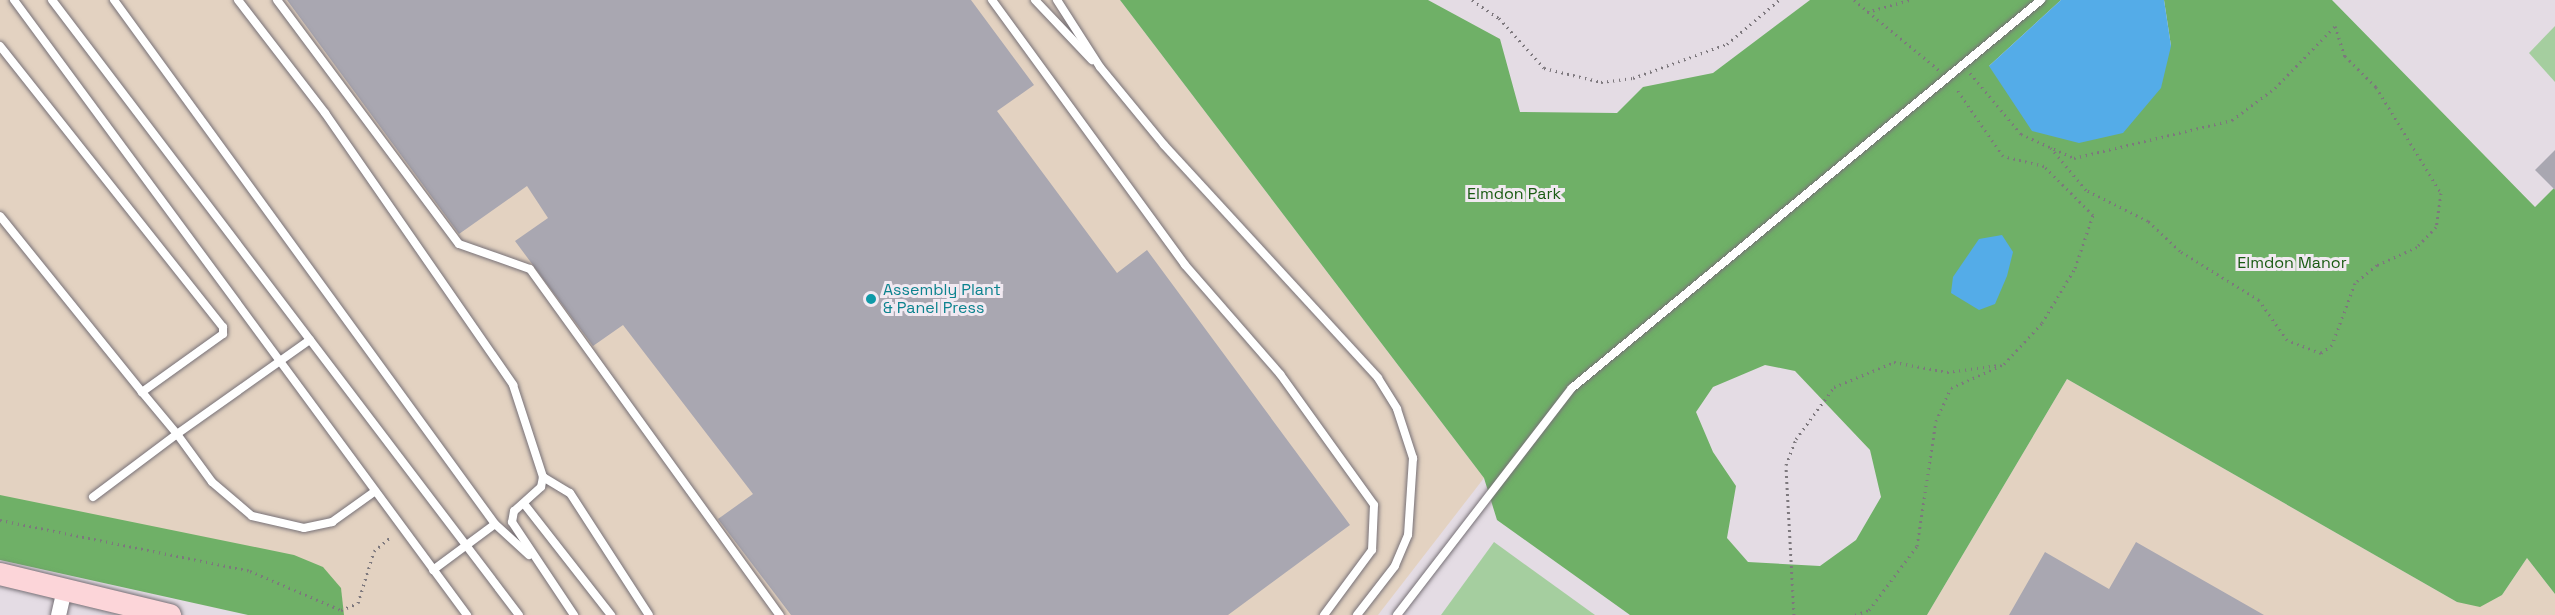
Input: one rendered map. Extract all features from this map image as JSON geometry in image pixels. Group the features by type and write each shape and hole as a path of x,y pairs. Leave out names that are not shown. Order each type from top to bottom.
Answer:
{"street":[{"path":"0,574 170,615"},
{"path":"58,615 64,589"}],"lane":[{"path":"14,0 374,492 467,615"},
{"path":"52,0 519,615"},
{"path":"114,0 495,524 537,562"},
{"path":"238,0 325,113 513,385 543,477 570,493 650,615"},
{"path":"277,0 459,244 530,269 780,615"},
{"path":"992,0 1185,266 1280,374 1374,505 1372,550 1324,615"},
{"path":"1035,0 1100,67 1227,219 1378,378 1397,409 1413,458 1408,534 1395,566 1357,615"},
{"path":"1057,0 1100,67"},
{"path":"1397,615 1572,387 1950,80 2042,0"},
{"path":"0,46 223,327 220,340 142,392"},
{"path":"0,216 177,434 212,482 252,516 304,528 332,522 374,492"},
{"path":"93,497 177,434 310,340"},
{"path":"543,477 525,505 514,511 512,522 574,615"},
{"path":"525,505 610,615"},
{"path":"433,570 495,524"}],"path":[{"path":"1472,0 1499,18 1544,68 1601,82 1633,78 1727,44 1779,0"},
{"path":"1854,0 1950,80 2003,156 2044,166 2093,214 2070,277 2042,323 2004,364 1951,388 1936,421 1917,546 1876,602 1855,615"},
{"path":"1867,12 1909,0"},
{"path":"1965,67 2021,134 2074,158 2232,120 2275,88 2335,26 2345,56 2376,87 2441,193 2436,227 2417,247 2377,265 2355,283 2332,345 2321,353 2287,340 2259,300 2180,251 2148,221 2086,190 2051,148"},
{"path":"1794,615 1786,465 1796,439 1834,387 1894,363 1947,372 2004,364"},
{"path":"0,520 250,571 341,610 358,603 374,551 401,528"}],"shaded area":[{"path":"0,0 1120,0 1484,478 1378,615 321,615 0,538"},
{"path":"2067,379 2457,602 2502,595 2527,558 2555,594 2555,615 1927,615"}],"green space":[{"name":"Elmdon Manor","path":"1120,0 1428,0 1500,39 1520,112 1617,113 1643,87 1713,73 1810,0 2061,0 1989,66 2171,46 2164,0 2332,0 2535,207 2555,187 2555,594 2527,558 2502,595 2480,607 2457,602 2067,379 1927,615 1630,615 1497,520 1484,478","holes":["1765,365 1795,371 1870,450 1881,497 1856,540 1820,566 1748,562 1727,538 1736,486 1713,452 1696,412 1713,387"]},
{"path":"2555,26 2555,82 2529,53"},
{"path":"0,495 294,555 323,567 341,588 344,615 248,615 0,560"},
{"path":"1494,542 1595,615 1441,615"}],"water":[{"path":"2061,0 2164,0 2171,46 2161,88 2123,133 2079,143 2032,131 1989,66"},
{"path":"2002,235 2013,252 2007,276 1995,304 1979,310 1951,293 1953,277 1979,239"}],"building":[{"name":"Assembly Plant & Panel Press","path":"287,0 971,0 1034,85 997,111 1117,273 1147,250 1350,525 1228,615 791,615 718,519 753,494 623,325 593,346 515,241 548,218 527,186 459,234"},
{"path":"2555,150 2555,190 2535,170"},
{"path":"2136,542 2264,615 2009,615 2045,552 2109,589"}],"place":[{"name":"Assembly Plant & Panel Press","path":"871,299"}],"park label":[{"name":"Elmdon Park","path":"1514,194"}]}
